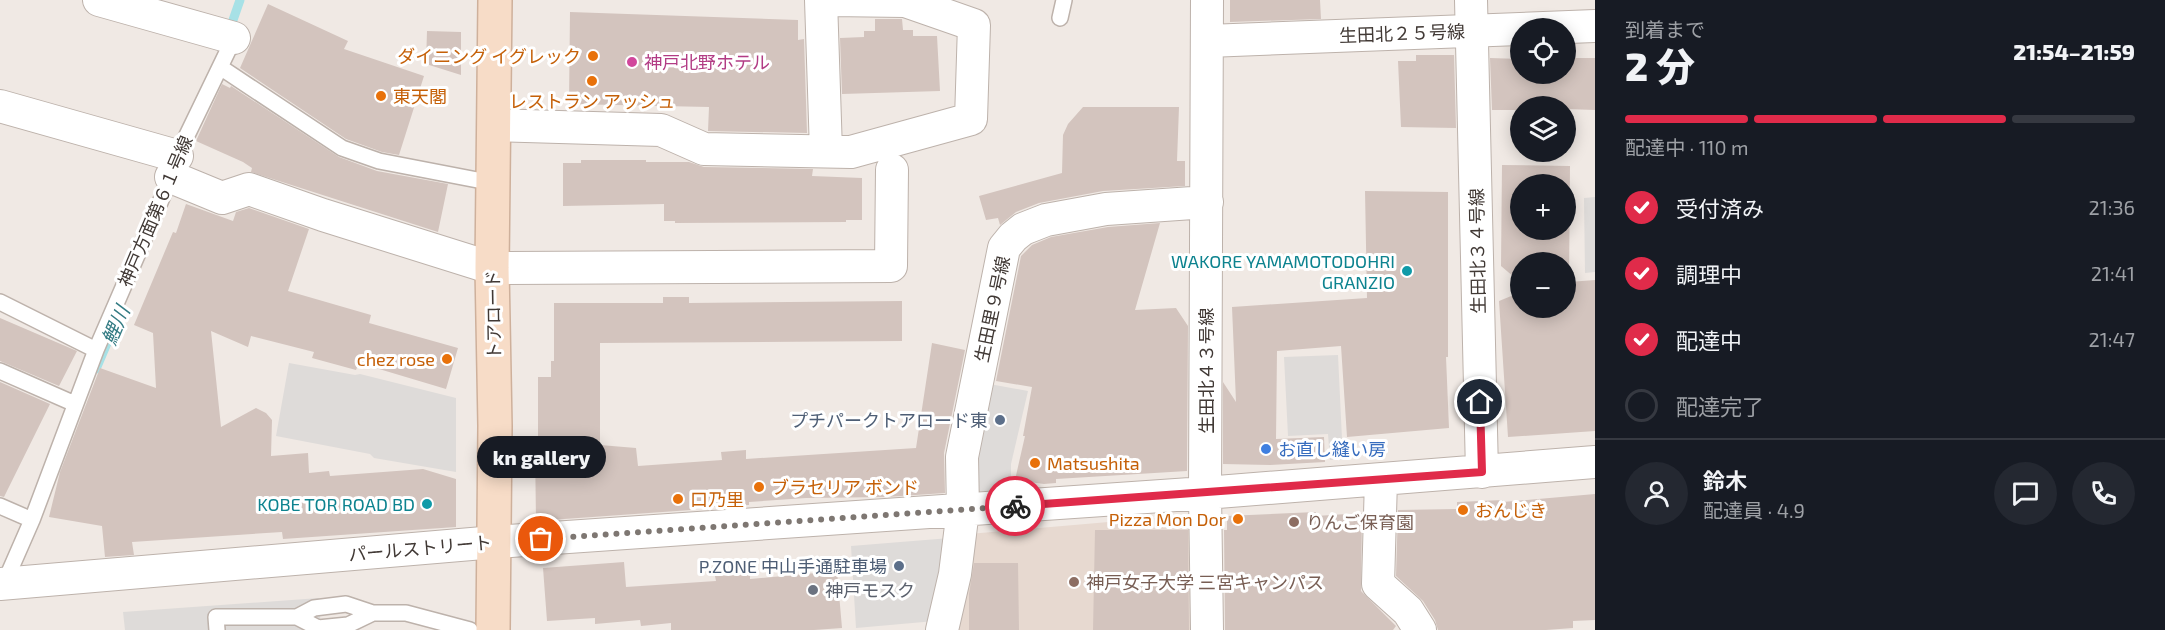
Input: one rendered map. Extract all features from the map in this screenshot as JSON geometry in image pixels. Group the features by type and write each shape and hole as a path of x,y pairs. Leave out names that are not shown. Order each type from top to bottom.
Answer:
{"street":[{"path":"99,0 234,38"},
{"name":"トアロード","path":"493,630 495,426 492,268 495,0"},
{"path":"821,0 826,152"},
{"path":"494,126 661,130 704,149 851,152 971,119 974,25 905,1 831,0"},
{"name":"生田北４３号線","path":"1207,0 1205,493 1207,630"},
{"path":"1560,18 1572,0"},
{"name":"生田北２５号線","path":"1208,41 1472,15 1510,21"},
{"name":"生田北３４号線","path":"1472,15 1482,472"},
{"name":"生田北２５号線","path":"1576,26 1595,26"},
{"path":"0,106 180,175 222,198 249,189 322,215 492,268 891,266 892,170"},
{"name":"生田里９号線","path":"942,630 955,574 963,510 962,457 1004,248 1023,229 1046,220 1106,209 1207,202"},
{"name":"パールストリート","path":"12,583 495,542 1205,493 1595,462"},
{"path":"1381,480 1378,584 1408,611 1420,630"}],"lane":[{"path":"1060,18 1064,0"},
{"name":"神戸方面第６１号線","path":"12,583 32,520 96,350 180,175 220,67 234,38"},
{"path":"220,67 342,148 379,161 493,183"},
{"path":"0,302 96,350"},
{"path":"0,371 75,404"},
{"path":"0,506 32,520"},
{"path":"217,630 216,617 297,617 318,628 348,625 373,613 406,613 470,630"}],"shaded area":[{"path":"1595,197 1595,272 1585,273 1584,198"},
{"path":"1338,355 1343,460 1330,460 1328,434 1288,436 1284,357"},
{"path":"289,363 360,374 456,398 456,472 374,458 370,454 276,436"},
{"name":"プチパークトアロード東","path":"984,383 1028,391 1011,464 1011,489 972,492"},
{"name":"神戸女子大学 三宮キャンパス","path":"1178,516 1189,523 1190,630 950,630 969,534"},
{"name":"P.ZONE 中山手通駐車場","path":"950,538 935,621 856,628 851,546"},
{"path":"319,598 321,630 125,630 123,612"}],"building":[{"path":"1230,0 1320,0 1321,19 1230,22"},
{"path":"268,4 348,41 344,49 424,76 399,155 382,152 346,139 240,68"},
{"path":"570,12 798,20 798,40 804,39 807,133 708,131 709,107 569,104"},
{"path":"875,19 902,19 903,30 913,30 913,36 937,36 940,91 842,94 840,38 864,37 864,31 875,31"},
{"path":"427,31 461,32 461,75 426,64"},
{"path":"1416,55 1454,55 1456,128 1401,127 1398,61 1416,61"},
{"path":"1490,58 1510,59 1510,84 1576,84 1576,58 1595,58 1595,110 1576,109 1576,96 1510,96 1510,110 1492,110"},
{"path":"222,84 230,88 231,86 339,157 377,171 448,184 438,232 251,172 252,168 243,162 196,141"},
{"path":"1083,107 1179,107 1177,161 1185,161 1185,186 1103,191 1039,203 1016,212 1000,225 998,218 986,220 979,196 1062,173 1063,135 1068,124"},
{"path":"581,160 646,160 646,162 689,162 704,167 813,169 812,176 862,178 862,220 675,223 675,221 664,221 664,204 563,206 563,163 581,163"},
{"path":"1502,165 1570,166 1570,174 1510,174 1510,240 1569,240 1569,252 1510,252 1510,274 1501,266"},
{"path":"1365,191 1448,192 1448,357 1446,357 1449,428 1347,437 1341,346 1277,351 1276,439 1324,437 1325,462 1270,465 1223,464 1223,382 1236,402 1232,307 1367,298"},
{"path":"186,204 233,221 236,212 249,208 309,229 288,291 371,315 369,323 458,348 446,389 359,363 356,370 312,358 314,352 251,336 248,347 211,331 221,427 256,408 266,413 272,420 271,456 308,453 309,473 329,471 330,476 423,469 456,479 456,527 283,539 282,532 132,542 134,555 105,557 102,526 49,517 60,472 100,368 156,388 153,333 134,325 173,232 176,233"},
{"path":"1160,223 1135,310 1176,308 1188,326 1187,471 1056,479 1056,483 1044,484 1015,480 1025,436 1023,436 1032,387 996,381 1021,256 1032,245 1051,237 1108,227"},
{"path":"1595,280 1595,431 1508,437 1499,301 1510,296 1510,318 1576,318 1576,281"},
{"path":"663,297 689,297 689,303 902,301 902,341 600,343 600,445 636,448 638,466 722,460 721,452 746,450 746,459 916,448 932,343 965,350 944,453 945,493 886,497 806,498 749,502 749,505 691,508 691,510 536,521 535,446 538,446 538,377 551,377 551,361 554,361 554,303 663,303"},
{"path":"0,318 77,351 59,386 0,361"},
{"path":"0,382 50,404 4,497 0,496"},
{"path":"1595,494 1595,620 1573,621 1573,628 1546,630 1438,630 1435,620 1423,601 1396,576 1398,510 1457,509 1457,502 1503,500 1503,502"},
{"path":"1316,512 1316,516 1362,513 1361,591 1396,626 1393,630 1225,630 1224,530 1227,530 1227,516"},
{"path":"1095,530 1188,530 1189,630 1093,630"},
{"path":"624,562 626,587 716,581 715,576 750,573 750,579 837,571 842,628 671,630 671,623 641,626 640,620 595,624 595,618 547,621 543,568"},
{"path":"974,563 1018,563 1019,630 969,630 969,594"}],"waterway":[{"name":"鯉川","path":"232,23 240,0"},
{"name":"鯉川","path":"96,369 114,327"}],"way so far":[{"path":"541,539 1015,506"}],"place":[{"name":"ダイニング イグレック","path":"593,56"},
{"name":"神戸北野ホテル","path":"632,62"},
{"name":"レストラン アッシュ","path":"592,81"},
{"name":"東天閣","path":"381,96"},
{"name":"WAKORE YAMAMOTODOHRI GRANZIO","path":"1407,271"},
{"name":"chez rose","path":"447,359"},
{"name":"プチパークトアロード東","path":"1000,420"},
{"name":"お直し縫い房","path":"1266,449"},
{"name":"Matsushita","path":"1035,463"},
{"name":"ブラセリア ボンド","path":"759,487"},
{"name":"口乃里","path":"678,499"},
{"name":"KOBE TOR ROAD BD","path":"427,504"},
{"name":"おんじき","path":"1463,510"},
{"name":"Pizza Mon Dor","path":"1238,519"},
{"name":"りんご保育園","path":"1294,522"},
{"name":"kn gallery","path":"541,539"},
{"name":"P.ZONE 中山手通駐車場","path":"899,566"},
{"name":"神戸女子大学 三宮キャンパス","path":"1074,582"},
{"name":"神戸モスク","path":"813,590"}],"route":[{"path":"1015,506 1482,472 1480,402"}]}
